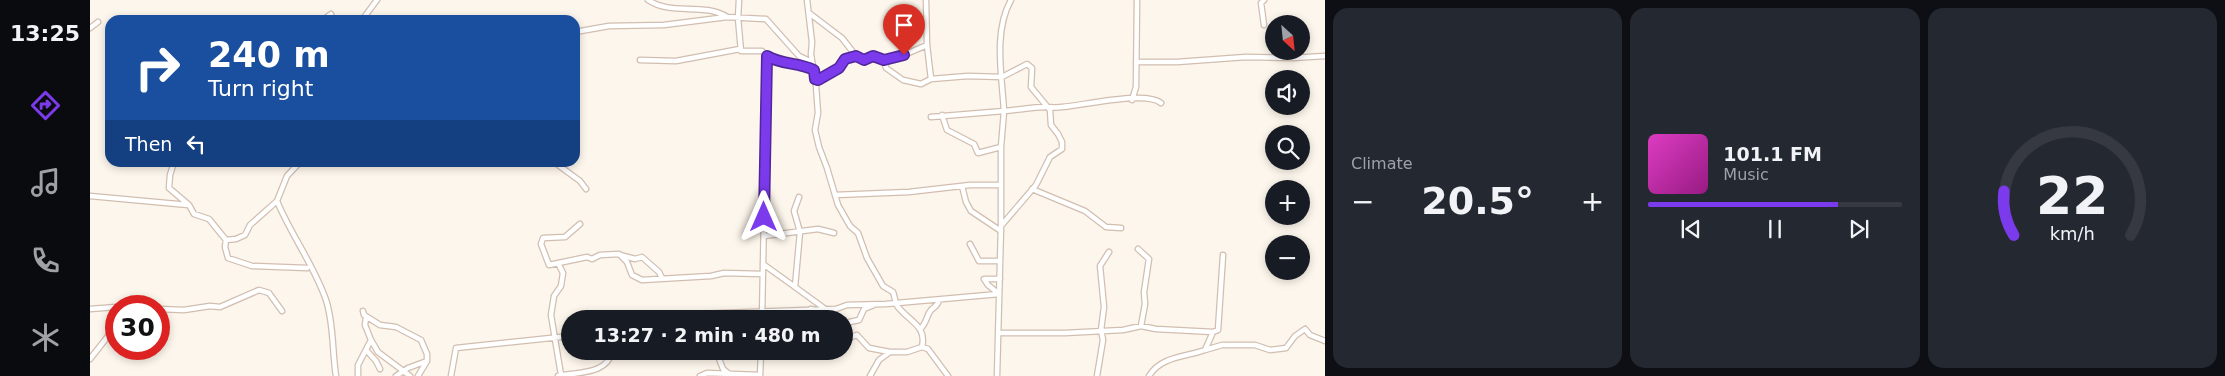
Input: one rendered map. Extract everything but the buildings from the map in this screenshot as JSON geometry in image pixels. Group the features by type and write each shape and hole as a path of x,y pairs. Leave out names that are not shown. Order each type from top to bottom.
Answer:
{"street":[{"path":"366,15 377,0"},
{"path":"648,0 657,6 717,12 728,17"},
{"path":"739,0 740,49"},
{"path":"807,0 810,13 808,21 812,42 812,62 818,113 816,136 838,205 850,226 858,233 862,247 883,286 893,292 895,302 920,329 924,338 922,347"},
{"path":"926,0 927,45 931,79"},
{"path":"997,376 1000,294 1001,147 1004,111 1002,26 1011,0"},
{"path":"1132,100 1136,86 1137,0"},
{"path":"1264,0 1261,3 1264,25"},
{"path":"810,13 842,38 856,56 864,60 873,56 884,60 904,55 927,45"},
{"path":"580,31 609,26 664,25 728,17 751,17 766,19 799,56 812,62"},
{"path":"90,28 98,22"},
{"path":"640,60 676,61 740,49 743,52 762,51 777,62 802,64 814,70"},
{"path":"763,310 762,264 767,56"},
{"path":"815,79 818,80 839,68 845,59 856,56"},
{"path":"1136,62 1177,62 1246,57 1292,58 1325,56"},
{"path":"884,60 886,68 903,80 921,84 931,79 968,76 1002,77 1027,64 1032,68 1031,86 1048,106 1051,125 1058,134 1063,146 1060,151 1050,157 1032,189 1001,229"},
{"path":"931,117 1048,106 1063,107 1097,101 1145,98 1157,100 1160,103"},
{"path":"942,115 947,130 974,144 978,153 1001,147"},
{"path":"172,167 169,188 189,205 194,214 209,220 226,240 225,247 228,258 252,266 307,268"},
{"path":"226,240 236,239 245,235 250,225 277,200 287,176 295,167"},
{"path":"561,167 580,181 586,189"},
{"path":"835,195 1001,185"},
{"path":"962,186 966,202 971,211 1001,229"},
{"path":"1032,189 1085,211 1106,227 1121,228"},
{"path":"90,196 189,205"},
{"path":"796,287 800,232 794,211 799,198"},
{"path":"277,200 285,220 309,262 326,300 336,376"},
{"path":"580,224 565,237 543,238 541,244 549,265 587,257 592,259 600,255 619,254 635,258 642,257 659,272 662,278"},
{"path":"764,236 818,229 834,233"},
{"path":"970,244 979,261 999,261"},
{"path":"1138,249 1149,259 1144,292 1146,304 1141,326"},
{"path":"1097,376 1103,340 1101,330 1104,308 1100,266 1109,252"},
{"path":"619,254 627,262 634,277 646,280 724,274 762,274"},
{"path":"998,333 1065,333 1123,330 1141,326 1156,329 1213,332 1218,330 1223,255"},
{"path":"558,264 563,273 561,286 554,296 551,315 559,376 600,368 608,360"},
{"path":"762,264 824,309"},
{"path":"1000,279 984,279 988,285 1000,294"},
{"path":"170,309 220,307 259,290 269,293 282,311"},
{"path":"787,310 836,309 847,305 876,305 1000,294"},
{"path":"920,329 926,324 928,314 937,306 939,300"},
{"path":"853,321 859,320 864,309 876,305"},
{"path":"90,310 105,308"},
{"path":"363,311 366,316 380,325 396,327 421,340 427,354 427,361 418,376"},
{"path":"366,316 365,325 378,352 410,376"},
{"path":"1149,376 1155,368 1173,358 1222,345 1255,345 1270,350 1286,348 1295,336 1305,328 1310,335 1325,341"},
{"path":"1206,350 1213,332"},
{"path":"853,336 857,335 869,348 885,353 907,352 922,347 928,349 948,376"},
{"path":"451,376 456,348 561,337"},
{"path":"90,359 105,340"},
{"path":"358,376 358,365 371,340"},
{"path":"367,350 380,369"},
{"path":"870,376 879,360 890,352"},
{"path":"719,360 723,370 729,374"},
{"path":"700,376 707,373 760,376 761,360"},
{"path":"396,376 427,361"}],"route":[{"path":"764,217 767,56 777,62 802,64 814,70 815,79 818,80 839,68 845,59 856,56 864,60 873,56 884,60 904,55"}]}
